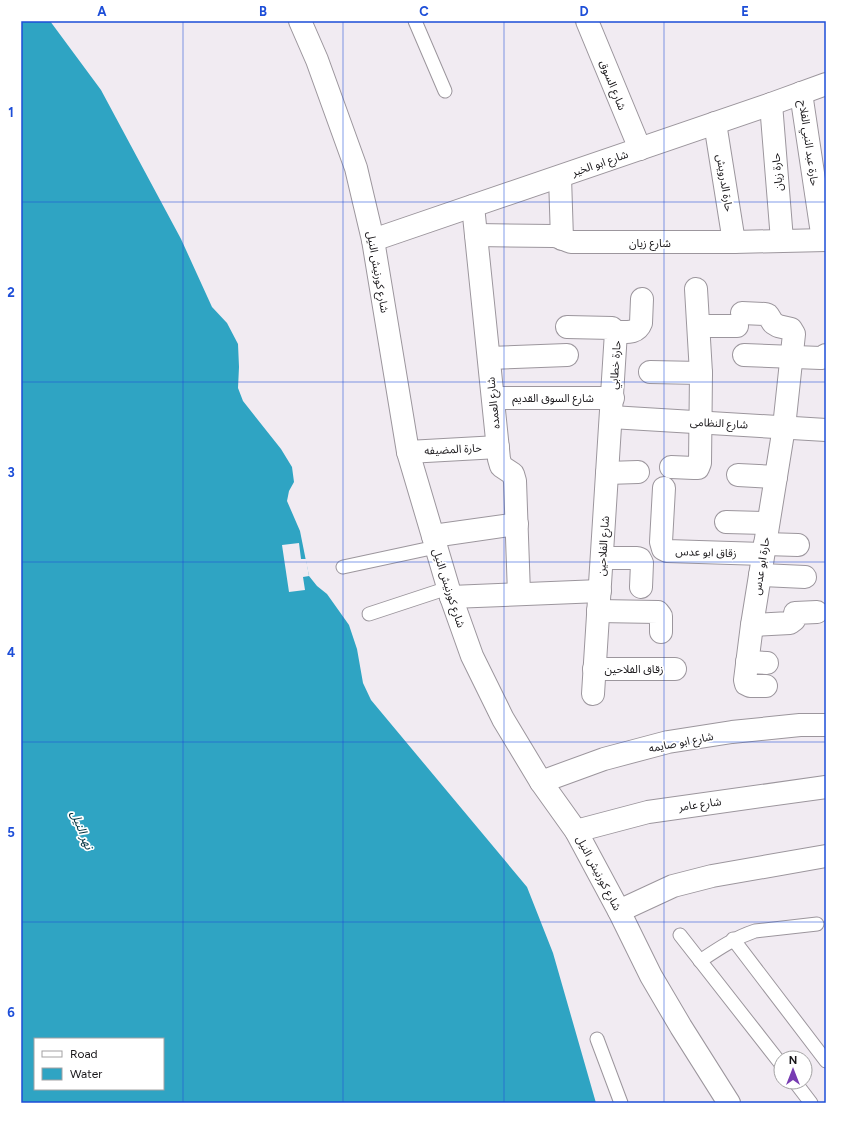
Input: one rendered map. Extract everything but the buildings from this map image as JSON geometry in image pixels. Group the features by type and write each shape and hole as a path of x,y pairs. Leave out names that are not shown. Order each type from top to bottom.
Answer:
{"street":[{"name":"شارع كورنيش النيل","path":"300,21 317,60 356,168 373,240 408,452 449,593 472,656 503,719 541,782 576,831 619,911 658,989 729,1103"},
{"name":"شارع السوق","path":"587,21 640,149"},
{"name":"شارع ابو الخير","path":"373,240 772,104 826,84"},
{"name":"حارة عبد النبي الفلاح","path":"801,93 824,240"},
{"name":"حارة زيان","path":"772,104 782,240"},
{"name":"حارة الدرويش","path":"715,123 734,242"},
{"path":"560,177 562,239"},
{"name":"شارع العمده","path":"473,206 499,459 501,466 513,474 515,481 519,594"},
{"name":"شارع زيان","path":"476,235 558,236 571,242 734,242 824,240"},
{"path":"671,467 698,468 700,463 701,373 696,290"},
{"name":"حارة خطابي","path":"567,327 612,328 616,332 633,331 640,327 642,299"},
{"name":"حارة ابو عدس","path":"699,326 764,314 768,315 773,323 793,331 794,334 784,427 752,624 757,662 745,680 746,684 750,686 766,686"},
{"name":"حارة خطابي","path":"612,407 616,332"},
{"path":"744,355 821,358 825,357 826,354"},
{"path":"489,358 567,355"},
{"path":"650,372 701,373"},
{"name":"شارع السوق القديم","path":"493,398 612,407"},
{"name":"شارع النظامى","path":"612,407 701,422 826,430"},
{"name":"شارع الفلاحين","path":"593,694 612,407"},
{"name":"حارة المضيفه","path":"408,452 498,447"},
{"path":"608,473 638,472"},
{"path":"738,475 776,477"},
{"name":"زقاق ابو عدس","path":"664,488 661,542 663,549 667,551 765,540"},
{"path":"726,522 765,540 798,545"},
{"path":"435,541 517,524"},
{"path":"602,558 640,559 642,563 641,587"},
{"path":"760,575 805,577"},
{"path":"449,593 519,594 599,601 658,612 661,616 661,632"},
{"path":"752,624 790,624 794,620 795,612 817,612"},
{"name":"زقاق الفلاحين","path":"594,669 675,669"},
{"name":"شارع ابو صايمه","path":"541,782 604,759 668,742 800,725 826,725"},
{"name":"شارع عامر","path":"576,831 648,812 826,786"},
{"path":"619,911 673,886 712,876 826,856"}],"lane":[{"path":"415,21 445,91"},
{"path":"343,567 435,541"},
{"path":"369,614 449,593"},
{"path":"700,961 734,939 755,931 817,924"},
{"path":"680,935 773,1054"},
{"path":"734,939 826,1061"},
{"path":"597,1039 621,1103"},
{"path":"801,1090 812,1103"}],"water":[{"name":"نهر النيل","path":"21,21 50,21 101,90 181,239 212,307 227,323 238,344 238,388 243,401 281,449 292,467 294,482 289,491 287,501 300,531 309,576 317,586 327,594 349,625 357,649 363,683 371,700 527,887 553,953 596,1103 21,1103"}],"pier":[{"path":"299,543 301,559 306,559 309,576 303,577 305,590 289,592 282,545"}]}
